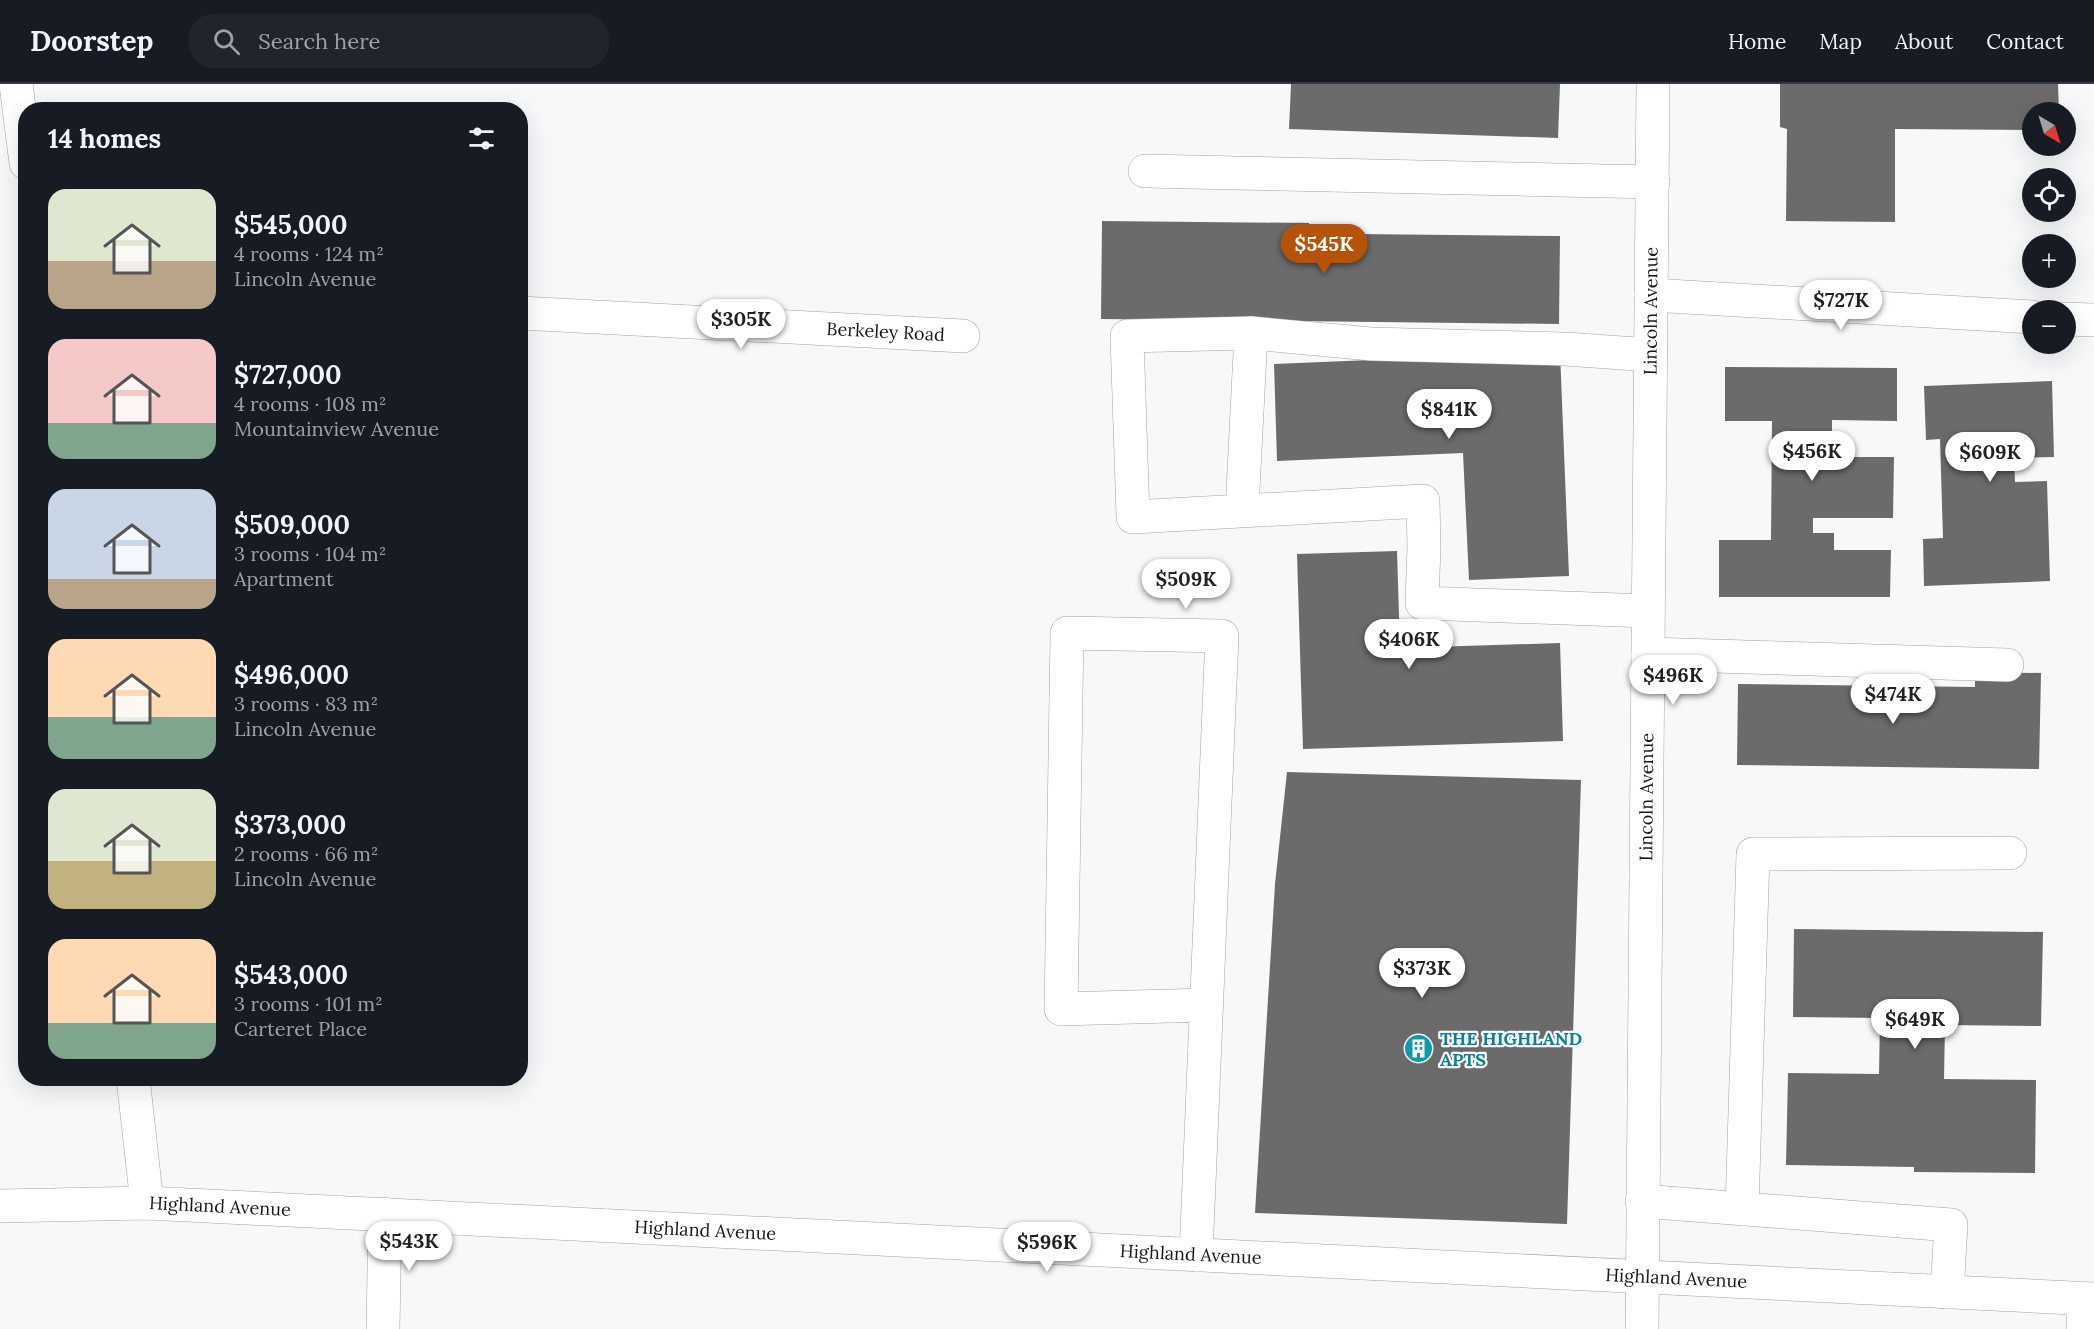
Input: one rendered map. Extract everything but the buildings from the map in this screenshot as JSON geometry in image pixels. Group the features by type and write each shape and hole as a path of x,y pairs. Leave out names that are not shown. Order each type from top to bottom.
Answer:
{"street":[{"path":"16,84 18,102"},
{"name":"Lincoln Avenue","path":"1642,1329 1653,84"},
{"path":"1145,171 1653,182"},
{"path":"1652,295 2022,316"},
{"name":"Berkeley Road","path":"528,313 963,336"},
{"path":"2076,319 2094,320"},
{"path":"1242,510 1251,333"},
{"path":"1648,611 1422,603 1424,546 1422,501 1133,517 1127,336 1251,333 1371,344 1553,349 1651,355"},
{"path":"1196,1255 1207,1005 1221,636 1067,633 1061,1009 1207,1005"},
{"path":"1648,654 2007,665"},
{"path":"1742,1209 1754,854 2010,853"},
{"path":"134,1086 147,1203"},
{"path":"1642,1202 1951,1225 1947,1292"},
{"name":"Highland Avenue","path":"0,1206 147,1203 385,1214 1947,1292 2087,1309"},
{"path":"383,1329 385,1214"}],"place":[{"name":"THE HIGHLAND APTS","path":"1419,1049"}]}
